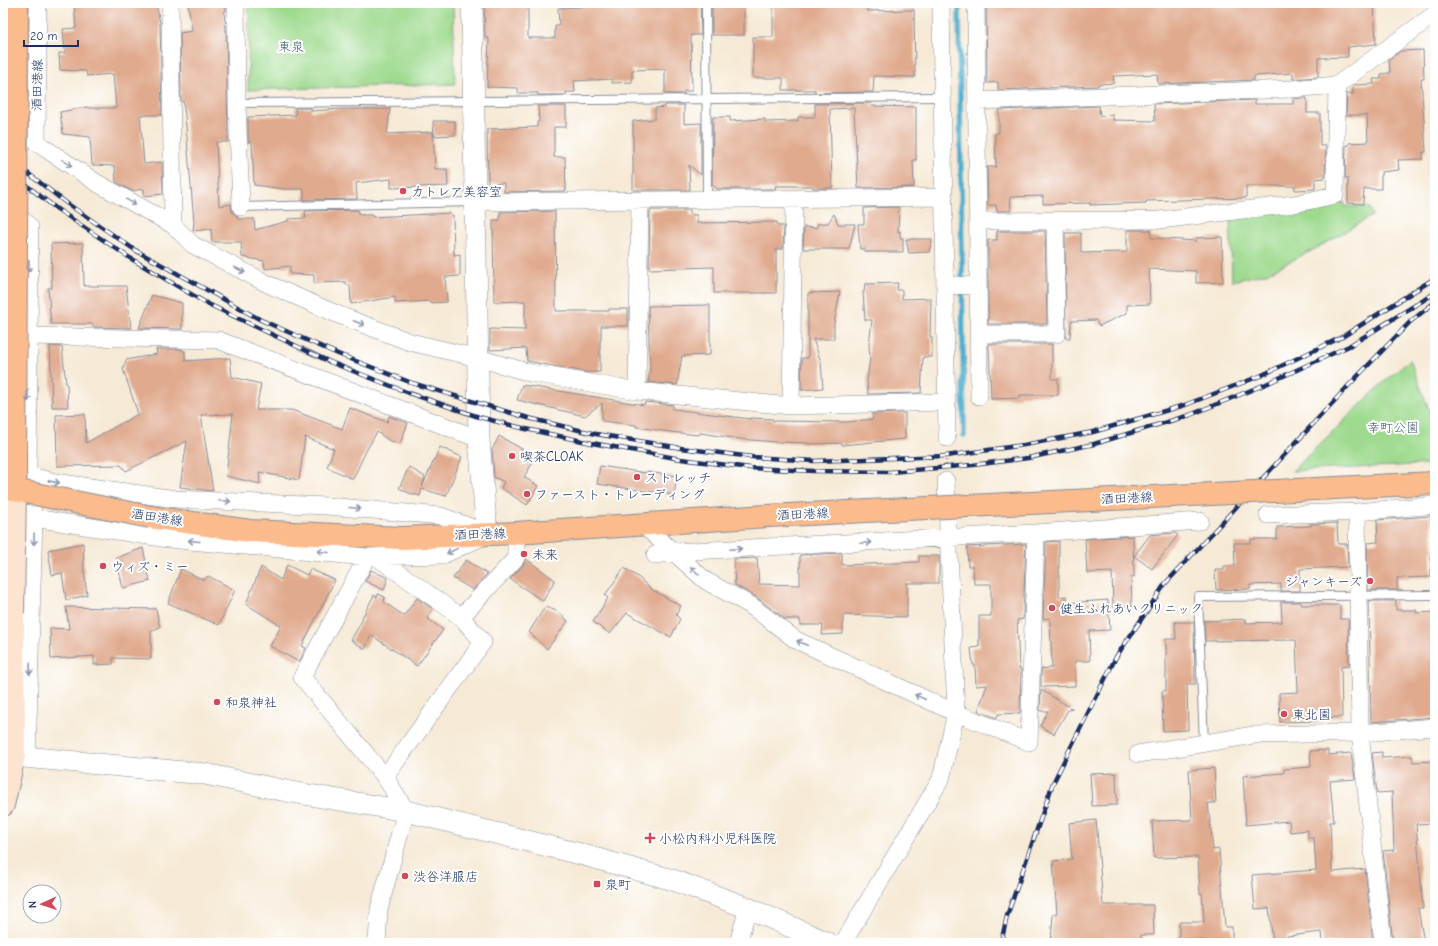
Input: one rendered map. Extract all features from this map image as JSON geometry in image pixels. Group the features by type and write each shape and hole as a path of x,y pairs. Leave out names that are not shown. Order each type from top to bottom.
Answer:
{"main road":[{"name":"酒田港線","path":"17,3 15,484 150,517 250,531 402,538 516,533 767,516 1435,483"},
{"path":"3,805 14,756 13,613 15,484"}],"street":[{"name":"酒田港線","path":"38,3 37,143 97,183 173,225"},
{"path":"170,3 173,225 193,245 270,285 339,315 410,342 478,358 531,373 637,391 791,406 946,402"},
{"path":"236,3 237,103 241,206"},
{"path":"472,3 479,439 487,534"},
{"path":"941,3 947,438"},
{"path":"976,3 978,396"},
{"path":"977,101 1290,89 1337,85 1435,14"},
{"path":"978,221 1160,220 1294,204 1335,195 1337,85"},
{"path":"3,94 37,113"},
{"path":"475,202 944,197"},
{"path":"791,406 794,199"},
{"path":"3,200 30,227 28,336 15,484"},
{"path":"637,391 640,200"},
{"path":"978,334 1057,334 1054,221"},
{"path":"945,285 978,286"},
{"path":"28,336 218,340 479,439"},
{"path":"3,469 15,484 34,518 14,756 205,774 291,792 406,811 580,854 673,880 748,908 828,943"},
{"path":"843,943 942,779 956,713 946,481"},
{"path":"15,484 55,482 175,499 327,506 441,516 487,534"},
{"path":"1268,514 1357,512 1435,505"},
{"path":"3,509 34,518 168,539 372,557 443,555 487,534"},
{"path":"1357,512 1360,733 1383,943"},
{"path":"655,555 673,552 1036,533 1200,521"},
{"path":"642,524 706,582 750,605 796,640 956,713 1029,742 1036,533"},
{"path":"461,617 516,558 516,533"},
{"path":"372,557 461,617 483,642 385,777"},
{"path":"372,557 302,678 385,777 406,811 379,910 377,943"},
{"path":"1138,754 1254,735 1360,733 1435,727"},
{"path":"738,943 748,908"}],"lane":[{"path":"706,3 708,200"},
{"path":"237,103 942,97"},
{"path":"241,206 475,202"},
{"path":"1204,743 1198,597 1435,595"}],"path":[{"path":"946,481 947,438"}],"green space":[{"name":"東泉","path":"249,3 453,3 455,84 248,90"},
{"path":"1344,202 1345,206 1369,207 1373,215 1317,248 1267,273 1232,281 1230,215"},
{"name":"幸町公園","path":"1410,360 1435,425 1435,464 1292,471 1385,381"}],"building":[{"path":"74,3 156,3 160,23 162,115 140,115 144,164 162,162 163,194 144,196 144,189 132,191 116,182 115,166 92,165 90,137 63,134 60,112 87,107 116,108 113,74 87,76 86,71 60,70 59,53 65,53 63,29 76,28"},
{"path":"226,3 226,10 224,13 226,28 228,142 216,142 219,206 231,204 232,212 238,219 254,219 255,230 288,221 288,219 306,218 305,211 358,210 359,215 372,215 372,217 450,213 451,216 453,215 454,255 460,254 460,276 445,277 447,302 430,303 430,301 395,303 395,297 351,304 350,285 346,285 346,282 314,283 314,275 290,274 290,266 265,269 264,261 242,257 241,242 212,242 211,229 193,231 194,222 185,115 183,101 181,101 180,33 192,31 188,4"},
{"path":"484,3 528,3 528,38 555,38 555,26 559,26 558,8 581,7 581,3 657,3 657,5 700,3 701,35 691,35 692,91 684,91 684,94 665,94 665,69 632,70 632,82 612,83 612,79 574,81 575,92 566,92 566,95 518,93 518,88 487,87 489,38 485,38"},
{"path":"712,3 744,3 744,35 712,35"},
{"path":"773,3 867,3 867,11 914,10 915,77 874,76 873,92 815,93 815,90 783,90 783,78 753,78 753,37 773,37"},
{"path":"986,3 1374,3 1376,44 1348,47 1348,57 1318,58 1318,77 1293,79 1293,73 1254,76 1254,80 1158,84 1157,74 1113,76 1114,83 1098,84 1098,86 998,90 998,82 987,83"},
{"path":"1423,50 1424,79 1421,79 1426,152 1423,152 1423,159 1398,160 1399,170 1381,172 1381,189 1364,189 1363,204 1348,203 1348,178 1345,178 1346,146 1349,145 1349,143 1368,142 1367,115 1346,115 1347,94 1353,94 1353,86 1355,85 1374,84 1373,79 1381,79 1381,74 1390,73 1389,59 1401,51"},
{"path":"1307,98 1307,113 1320,113 1320,146 1326,146 1325,178 1315,179 1315,189 1295,190 1295,186 1246,186 1246,198 1146,201 1146,203 1090,205 1090,203 1043,204 1043,196 1010,197 1011,211 997,211 996,205 988,205 987,167 996,167 995,133 999,133 999,110 1099,106 1100,116 1113,115 1113,120 1155,121 1154,104 1255,100 1255,104 1293,104 1293,99"},
{"path":"872,103 871,106 916,107 916,160 913,160 914,187 858,188 854,108 830,109 832,188 813,188 813,186 775,186 776,189 718,189 712,185 713,117 730,117 730,121 765,119 765,122 798,121 798,117 815,117 815,104"},
{"path":"665,105 684,105 684,124 701,123 701,175 689,165 690,190 633,190 633,121 655,119 655,108 665,107"},
{"path":"538,106 566,106 566,127 554,127 554,157 565,157 566,191 504,192 504,183 488,184 487,129 537,127 537,122 539,122"},
{"path":"295,108 311,108 311,111 342,109 390,109 387,134 433,132 435,169 447,169 448,186 391,188 391,179 356,183 357,199 304,200 304,189 284,189 254,185 252,142 248,142 248,117 296,115"},
{"path":"433,121 455,121 455,135 434,136"},
{"path":"899,207 898,232 900,231 900,238 903,238 903,252 865,252 865,249 860,249 858,224 864,224 864,208"},
{"path":"650,210 690,210 690,215 697,215 697,223 777,222 777,226 784,226 783,249 776,249 776,293 714,293 714,267 649,269"},
{"path":"555,211 556,311 609,311 609,309 628,309 628,326 601,326 600,372 585,372 527,361 526,348 490,350 490,329 525,330 525,301 494,302 493,220 500,220 500,212"},
{"path":"834,214 838,224 855,224 849,249 803,249 804,227 817,228 817,224 828,223"},
{"path":"1127,230 1151,230 1151,238 1196,241 1196,238 1222,237 1223,282 1196,283 1196,271 1149,269 1150,304 1127,305 1127,313 1099,326 1096,320 1071,321 1070,338 1066,338 1065,233 1081,233 1081,253 1127,252"},
{"path":"997,231 1045,231 1047,324 988,324 988,240 997,240"},
{"path":"906,239 932,239 929,252 909,253"},
{"path":"83,243 84,286 126,286 131,328 93,327 93,324 51,324 48,288 52,288 51,244"},
{"path":"898,283 897,290 902,290 902,299 931,298 930,337 932,337 932,357 923,357 921,393 868,394 867,381 872,320 865,320 863,292 865,284"},
{"path":"840,292 834,323 834,339 813,339 821,362 823,388 801,390 802,358 808,358 808,293"},
{"path":"152,295 182,303 182,329 139,328"},
{"path":"710,305 710,355 682,356 677,385 648,382 650,372 648,306"},
{"path":"989,344 1052,344 1052,379 1058,379 1058,395 1020,395 1020,398 991,399"},
{"path":"50,346 62,347 68,407 52,407"},
{"path":"156,349 182,349 182,351 185,351 185,361 230,358 232,377 261,384 256,410 292,410 342,429 350,408 387,422 389,416 408,423 400,443 390,441 377,432 353,479 327,467 334,449 305,437 299,480 259,472 260,484 226,476 233,414 201,415 213,491 180,487 187,441 126,471 121,465 57,466 56,415 85,414 86,443 138,414 123,369 126,360 157,354"},
{"path":"522,385 644,405 645,402 673,405 673,409 750,419 773,419 773,421 847,422 873,419 872,414 905,413 905,439 842,445 842,443 808,444 740,439 700,433 699,435 670,432 636,427 636,425 602,421 602,403 585,416 517,400"},
{"path":"499,436 536,457 524,477 538,486 527,505 501,488 504,482 494,477 492,450"},
{"path":"440,447 462,457 446,496 422,489 420,496 399,488 409,467 425,477 422,487"},
{"path":"600,466 677,476 674,495 597,484"},
{"path":"1431,516 1433,551 1431,551 1431,577 1397,578 1397,590 1368,590 1367,543 1378,542 1377,520"},
{"path":"1337,523 1338,544 1347,544 1348,567 1300,569 1300,591 1281,591 1281,584 1250,585 1250,589 1216,590 1215,570 1224,570 1224,566 1235,566 1234,543 1251,543 1251,539 1277,539 1277,527 1311,526 1311,524"},
{"path":"1175,533 1178,535 1152,569 1134,556 1150,535"},
{"path":"1133,536 1134,577 1131,577 1132,607 1113,607 1112,572 1087,573 1085,539"},
{"path":"1059,541 1059,597 1067,596 1067,603 1108,600 1110,630 1089,631 1090,661 1075,661 1075,686 1041,687 1041,669 1052,668 1050,618 1043,619 1046,542"},
{"path":"83,543 87,595 66,600 62,573 52,575 48,550"},
{"path":"1026,544 1023,619 1017,620 1019,669 1021,669 1020,713 998,714 997,718 978,711 987,685 976,686 975,665 973,665 971,648 979,647 979,616 991,616 991,584 974,584 973,566 968,566 967,547"},
{"path":"143,548 150,581 123,588 116,558"},
{"path":"842,553 842,565 919,562 919,556 939,556 939,583 907,583 907,617 843,615 843,634 822,635 823,625 800,625 800,619 785,619 756,597 735,585 734,559 757,558 759,584 800,585 800,555"},
{"path":"526,559 555,580 543,601 510,579 523,565"},
{"path":"466,560 487,574 473,590 453,578"},
{"path":"287,565 307,575 310,569 335,580 302,646 306,648 299,662 270,646 281,626 246,604 261,567 281,580"},
{"path":"624,568 638,577 651,589 681,606 676,615 680,619 671,637 627,613 610,634 593,622 608,598 605,595"},
{"path":"181,569 204,580 208,576 235,590 219,625 168,603"},
{"path":"371,570 388,578 384,590 365,581"},
{"path":"378,594 385,597 384,602 404,616 417,598 433,609 427,618 443,630 417,666 371,635 365,649 351,640 374,595 377,597"},
{"path":"1369,601 1396,601 1396,610 1416,610 1416,613 1435,612 1435,717 1371,722"},
{"path":"1281,602 1301,602 1301,605 1340,605 1340,619 1348,619 1349,666 1341,667 1342,717 1318,718 1318,721 1280,722 1279,693 1298,692 1296,640 1205,641 1204,621 1246,619 1246,623 1282,622"},
{"path":"66,607 156,609 160,627 151,631 151,659 113,658 113,664 94,665 94,656 51,659 50,628 69,629"},
{"path":"545,607 557,611 568,621 547,649 529,632"},
{"path":"1175,622 1194,622 1195,684 1187,684 1188,730 1163,731 1162,691 1166,691 1166,639 1176,639"},
{"path":"1041,690 1073,709 1068,710 1054,734 1040,726 1048,711 1040,711"},
{"path":"1328,750 1328,755 1351,753 1355,779 1330,781 1334,822 1330,822 1332,872 1365,869 1373,943 1323,943 1322,932 1287,936 1287,943 1273,943 1269,908 1255,909 1252,875 1316,870 1314,838 1308,838 1308,830 1290,832 1289,821 1246,825 1243,776 1284,773 1284,769 1311,767 1310,751"},
{"path":"1382,752 1382,758 1412,756 1413,762 1435,761 1435,823 1416,824 1423,908 1418,908 1424,943 1393,943 1383,851 1394,850 1392,792 1377,793 1372,753"},
{"path":"1214,768 1216,803 1208,803 1213,850 1219,849 1225,927 1232,927 1232,943 1204,943 1204,940 1179,941 1179,922 1204,922 1202,893 1200,894 1198,857 1154,858 1152,821 1192,820 1189,770"},
{"path":"1116,773 1117,805 1092,806 1090,774"},
{"path":"1096,820 1103,905 1153,905 1154,935 1141,935 1141,943 1051,942 1053,914 1057,914 1053,861 1072,859 1069,823"}],"waterway":[{"path":"959,3 964,435"}],"railway":[{"path":"3,154 65,202 135,250 261,320 338,354 412,383 528,418 596,434 681,448 752,457 814,461 946,456 1024,445 1093,432 1185,405 1260,376 1342,337 1435,278"},
{"path":"3,167 57,209 130,258 206,303 330,362 409,393 479,417 526,429 592,443 681,459 750,468 890,472 973,465 1028,458 1094,444 1190,415 1266,384 1349,346 1435,293"},
{"path":"1001,943 1007,916 1053,783 1116,657 1165,584 1350,384 1410,322 1435,302"}],"place":[{"name":"カトレア美容室","path":"403,191"},
{"name":"喫茶CLOAK","path":"512,456"},
{"name":"ストレッチ","path":"637,477"},
{"name":"ファースト・トレーディング","path":"527,494"},
{"name":"未来","path":"524,554"},
{"name":"ウィズ・ミー","path":"103,566"},
{"name":"ジャンキーズ","path":"1370,581"},
{"name":"健生ふれあいクリニック","path":"1052,608"},
{"name":"和泉神社","path":"217,702"},
{"name":"東北園","path":"1284,714"},
{"name":"小松内科小児科医院","path":"650,838"},
{"name":"渋谷洋服店","path":"405,876"},
{"name":"泉町","path":"597,884"}]}
